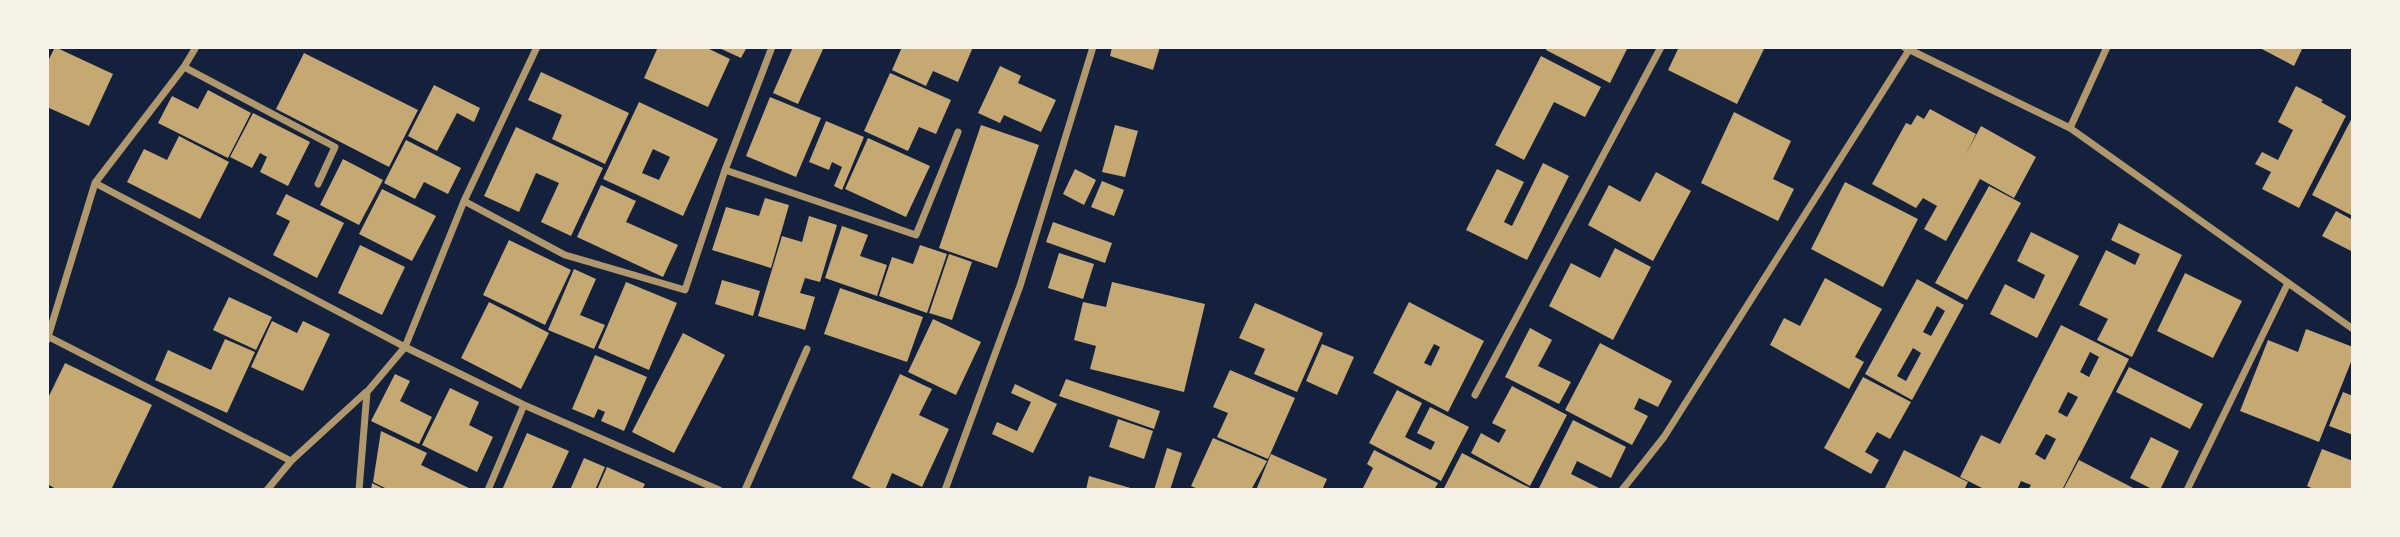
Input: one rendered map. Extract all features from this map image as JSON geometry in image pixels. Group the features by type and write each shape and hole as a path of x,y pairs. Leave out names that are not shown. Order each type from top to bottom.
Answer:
{"street":[{"path":"196,47 184,67 95,183 48,338 291,461"},
{"path":"267,490 291,461 367,392 405,347 464,201 537,47"},
{"path":"464,201 565,254 685,290 725,170 772,47"},
{"path":"945,490 1020,286 1093,47"},
{"path":"1475,396 1661,47"},
{"path":"2070,128 2107,47"},
{"path":"1622,490 1664,437 1906,49 2070,128 2353,329"},
{"path":"184,67 335,147 318,184"},
{"path":"725,170 916,236 958,132"},
{"path":"95,183 405,347 524,405 719,490"},
{"path":"2187,490 2288,283"},
{"path":"745,490 807,349"},
{"path":"359,490 367,392"},
{"path":"488,490 524,405"}],"building":[{"path":"55,47 113,74 89,126 47,107 47,63"},
{"path":"658,47 705,47 730,59 708,107 644,78"},
{"path":"717,47 747,47 741,58"},
{"path":"793,47 824,47 798,104 773,93"},
{"path":"902,47 973,47 958,82 933,71 926,86 892,70"},
{"path":"1112,47 1160,47 1153,70 1110,56"},
{"path":"1548,47 1628,47 1610,83 1546,50"},
{"path":"1679,47 1764,49 1737,104 1668,70"},
{"path":"2258,47 2303,47 2294,66"},
{"path":"304,53 418,110 389,167 276,109"},
{"path":"1541,56 1601,87 1585,117 1554,102 1524,160 1495,145"},
{"path":"1000,66 1021,76 1018,83 1056,100 1041,132 1004,115 1000,123 978,113"},
{"path":"541,72 629,113 605,164 552,139 562,115 528,100"},
{"path":"890,73 951,100 936,134 919,127 908,151 864,131"},
{"path":"434,85 480,108 474,122 457,113 437,151 408,136"},
{"path":"2296,86 2346,116 2299,208 2262,189 2271,172 2255,164 2262,152 2278,160 2293,130 2278,122"},
{"path":"208,90 251,113 228,158 158,123 172,96 198,109"},
{"path":"770,97 821,118 796,177 746,156"},
{"path":"639,102 718,139 683,216 603,179","holes":["653,149 670,157 659,180 642,173"]},
{"path":"1930,109 1976,134 1966,154 1981,126 2036,157 2014,198 1980,179 1946,241 1924,229 1937,206 1923,198 1916,208 1872,184 1906,123 1911,125 1917,115 1924,119"},
{"path":"1734,112 1791,141 1773,179 1794,189 1778,221 1701,183"},
{"path":"253,113 310,142 288,186 260,172 267,157 260,153 252,168 230,157"},
{"path":"2353,116 2353,216 2312,195"},
{"path":"826,121 864,137 842,190 834,186 842,167 832,162 829,170 809,162"},
{"path":"981,125 1039,145 997,268 939,248"},
{"path":"1115,125 1138,131 1125,177 1102,172"},
{"path":"516,127 603,168 571,236 541,222 559,183 536,173 519,212 484,196"},
{"path":"179,136 229,162 200,219 127,182 144,149 167,160"},
{"path":"868,138 930,166 906,217 845,189"},
{"path":"406,140 461,168 448,194 424,182 415,199 384,183"},
{"path":"343,159 383,180 359,225 320,205"},
{"path":"1543,163 1569,176 1527,260 1466,230 1497,169 1524,182 1504,222 1512,226"},
{"path":"1075,169 1096,180 1084,205 1063,194"},
{"path":"1656,172 1691,191 1653,261 1588,225 1609,185 1640,202"},
{"path":"1102,181 1124,190 1114,216 1091,207"},
{"path":"1845,182 1918,219 1883,287 1811,249"},
{"path":"601,185 636,201 626,222 678,245 663,277 577,237"},
{"path":"1989,186 2021,203 1967,300 1935,283"},
{"path":"382,189 436,216 412,261 359,234"},
{"path":"286,194 344,223 317,278 273,255 290,221 276,214"},
{"path":"765,198 789,205 771,268 712,250 726,207 759,216"},
{"path":"2336,211 2353,220 2353,252 2322,236"},
{"path":"809,216 837,225 820,282 805,278 800,293 815,297 805,330 758,316 782,236 802,242"},
{"path":"1053,222 1112,243 1105,263 1046,242"},
{"path":"2119,223 2182,255 2132,357 2097,340 2108,319 2079,305 2106,250 2135,265 2140,254 2111,240"},
{"path":"842,226 868,235 860,256 887,265 877,296 825,278"},
{"path":"2031,232 2079,256 2037,338 1990,314 2005,284 2034,299 2045,275 2017,261"},
{"path":"509,240 571,270 545,325 483,295"},
{"path":"360,245 405,267 382,315 338,293"},
{"path":"920,245 947,254 927,313 879,296 892,257 913,264"},
{"path":"1615,248 1651,267 1613,340 1549,306 1571,263 1600,278"},
{"path":"1059,253 1094,264 1083,299 1048,288"},
{"path":"949,254 972,262 952,320 929,313"},
{"path":"574,269 596,279 580,315 605,325 594,349 548,330"},
{"path":"2185,273 2242,301 2213,358 2157,331"},
{"path":"1825,278 1882,309 1855,357 1864,362 1849,389 1770,345 1784,318 1800,326"},
{"path":"1917,279 1964,305 1912,400 1865,374","holes":["1937,306 1945,311 1931,336 1923,332","1913,348 1921,353 1906,381 1897,376"]},
{"path":"722,280 760,291 753,316 715,304"},
{"path":"626,282 677,303 649,370 598,348"},
{"path":"1112,282 1205,304 1184,392 1090,369 1096,346 1074,340 1083,302 1106,307"},
{"path":"840,288 923,317 907,362 824,334"},
{"path":"229,297 272,317 256,350 213,330"},
{"path":"489,302 549,333 521,389 461,358"},
{"path":"1409,302 1484,341 1448,412 1373,373","holes":["1434,344 1440,347 1431,366 1424,363"]},
{"path":"1255,303 1323,333 1297,392 1254,374 1265,349 1239,338"},
{"path":"933,319 981,342 956,395 908,372"},
{"path":"272,321 297,333 303,321 330,334 303,391 251,367"},
{"path":"2061,325 2129,359 2062,490 2028,490 2031,485 2021,481 2017,490 1986,490 1960,477 1981,435 2000,444","holes":["2090,352 2099,357 2089,377 2080,372","2068,392 2078,397 2067,417 2058,412","2046,434 2056,439 2045,460 2035,454"]},
{"path":"1530,328 1552,340 1538,366 1571,382 1559,404 1505,377"},
{"path":"2306,329 2353,347 2353,357 2319,442 2240,411 2268,340 2298,352"},
{"path":"683,333 725,355 674,453 632,432"},
{"path":"225,339 255,352 227,413 155,380 168,350 211,370"},
{"path":"1600,343 1672,381 1658,407 1639,398 1634,409 1648,416 1632,445 1565,410"},
{"path":"1322,344 1354,357 1337,395 1306,381"},
{"path":"595,355 647,377 624,431 601,421 605,412 598,409 594,418 572,409"},
{"path":"65,363 152,405 111,490 58,490 47,484 47,400"},
{"path":"2129,367 2203,404 2190,429 2116,392"},
{"path":"1230,370 1295,398 1268,459 1217,437 1228,413 1213,407"},
{"path":"395,374 410,381 400,401 432,417 419,444 371,421"},
{"path":"900,374 932,389 919,415 949,429 922,487 892,473 885,490 875,490 852,478"},
{"path":"1863,377 1911,402 1890,439 1877,432 1865,452 1879,460 1871,474 1824,448"},
{"path":"1066,379 1160,411 1154,429 1059,396"},
{"path":"1015,384 1057,404 1033,453 992,434 997,422 1017,431 1031,402 1011,393"},
{"path":"1512,386 1567,415 1530,486 1471,453 1481,433 1499,443 1506,430 1492,423"},
{"path":"450,388 479,402 469,425 493,437 477,472 422,445"},
{"path":"1397,390 1422,403 1405,437 1431,450 1435,442 1417,433 1430,407 1469,427 1441,481 1369,443"},
{"path":"2343,392 2353,396 2353,435 2329,426"},
{"path":"1118,419 1153,431 1144,459 1109,447"},
{"path":"1573,420 1626,447 1611,478 1577,461 1571,474 1599,488 1598,490 1538,490"},
{"path":"381,431 427,453 421,465 473,490 389,490 373,482"},
{"path":"527,433 569,451 551,490 502,490"},
{"path":"2151,437 2179,451 2160,490 2154,490 2130,478"},
{"path":"1213,438 1267,461 1251,490 1200,490 1191,486"},
{"path":"1167,448 1182,453 1170,490 1154,490"},
{"path":"2322,449 2353,461 2353,490 2316,490 2307,486"},
{"path":"1374,450 1438,483 1434,490 1362,490 1373,468 1367,464"},
{"path":"1904,450 1968,482 1964,490 1884,490"},
{"path":"1462,453 1534,490 1443,490"},
{"path":"1271,454 1327,479 1322,490 1256,490"},
{"path":"584,458 605,467 595,490 570,490"},
{"path":"2079,460 2137,490 2063,490"},
{"path":"607,467 645,484 642,490 597,490"},
{"path":"1089,476 1134,489 1134,490 1086,490"},
{"path":"372,483 386,490 371,490"}]}
